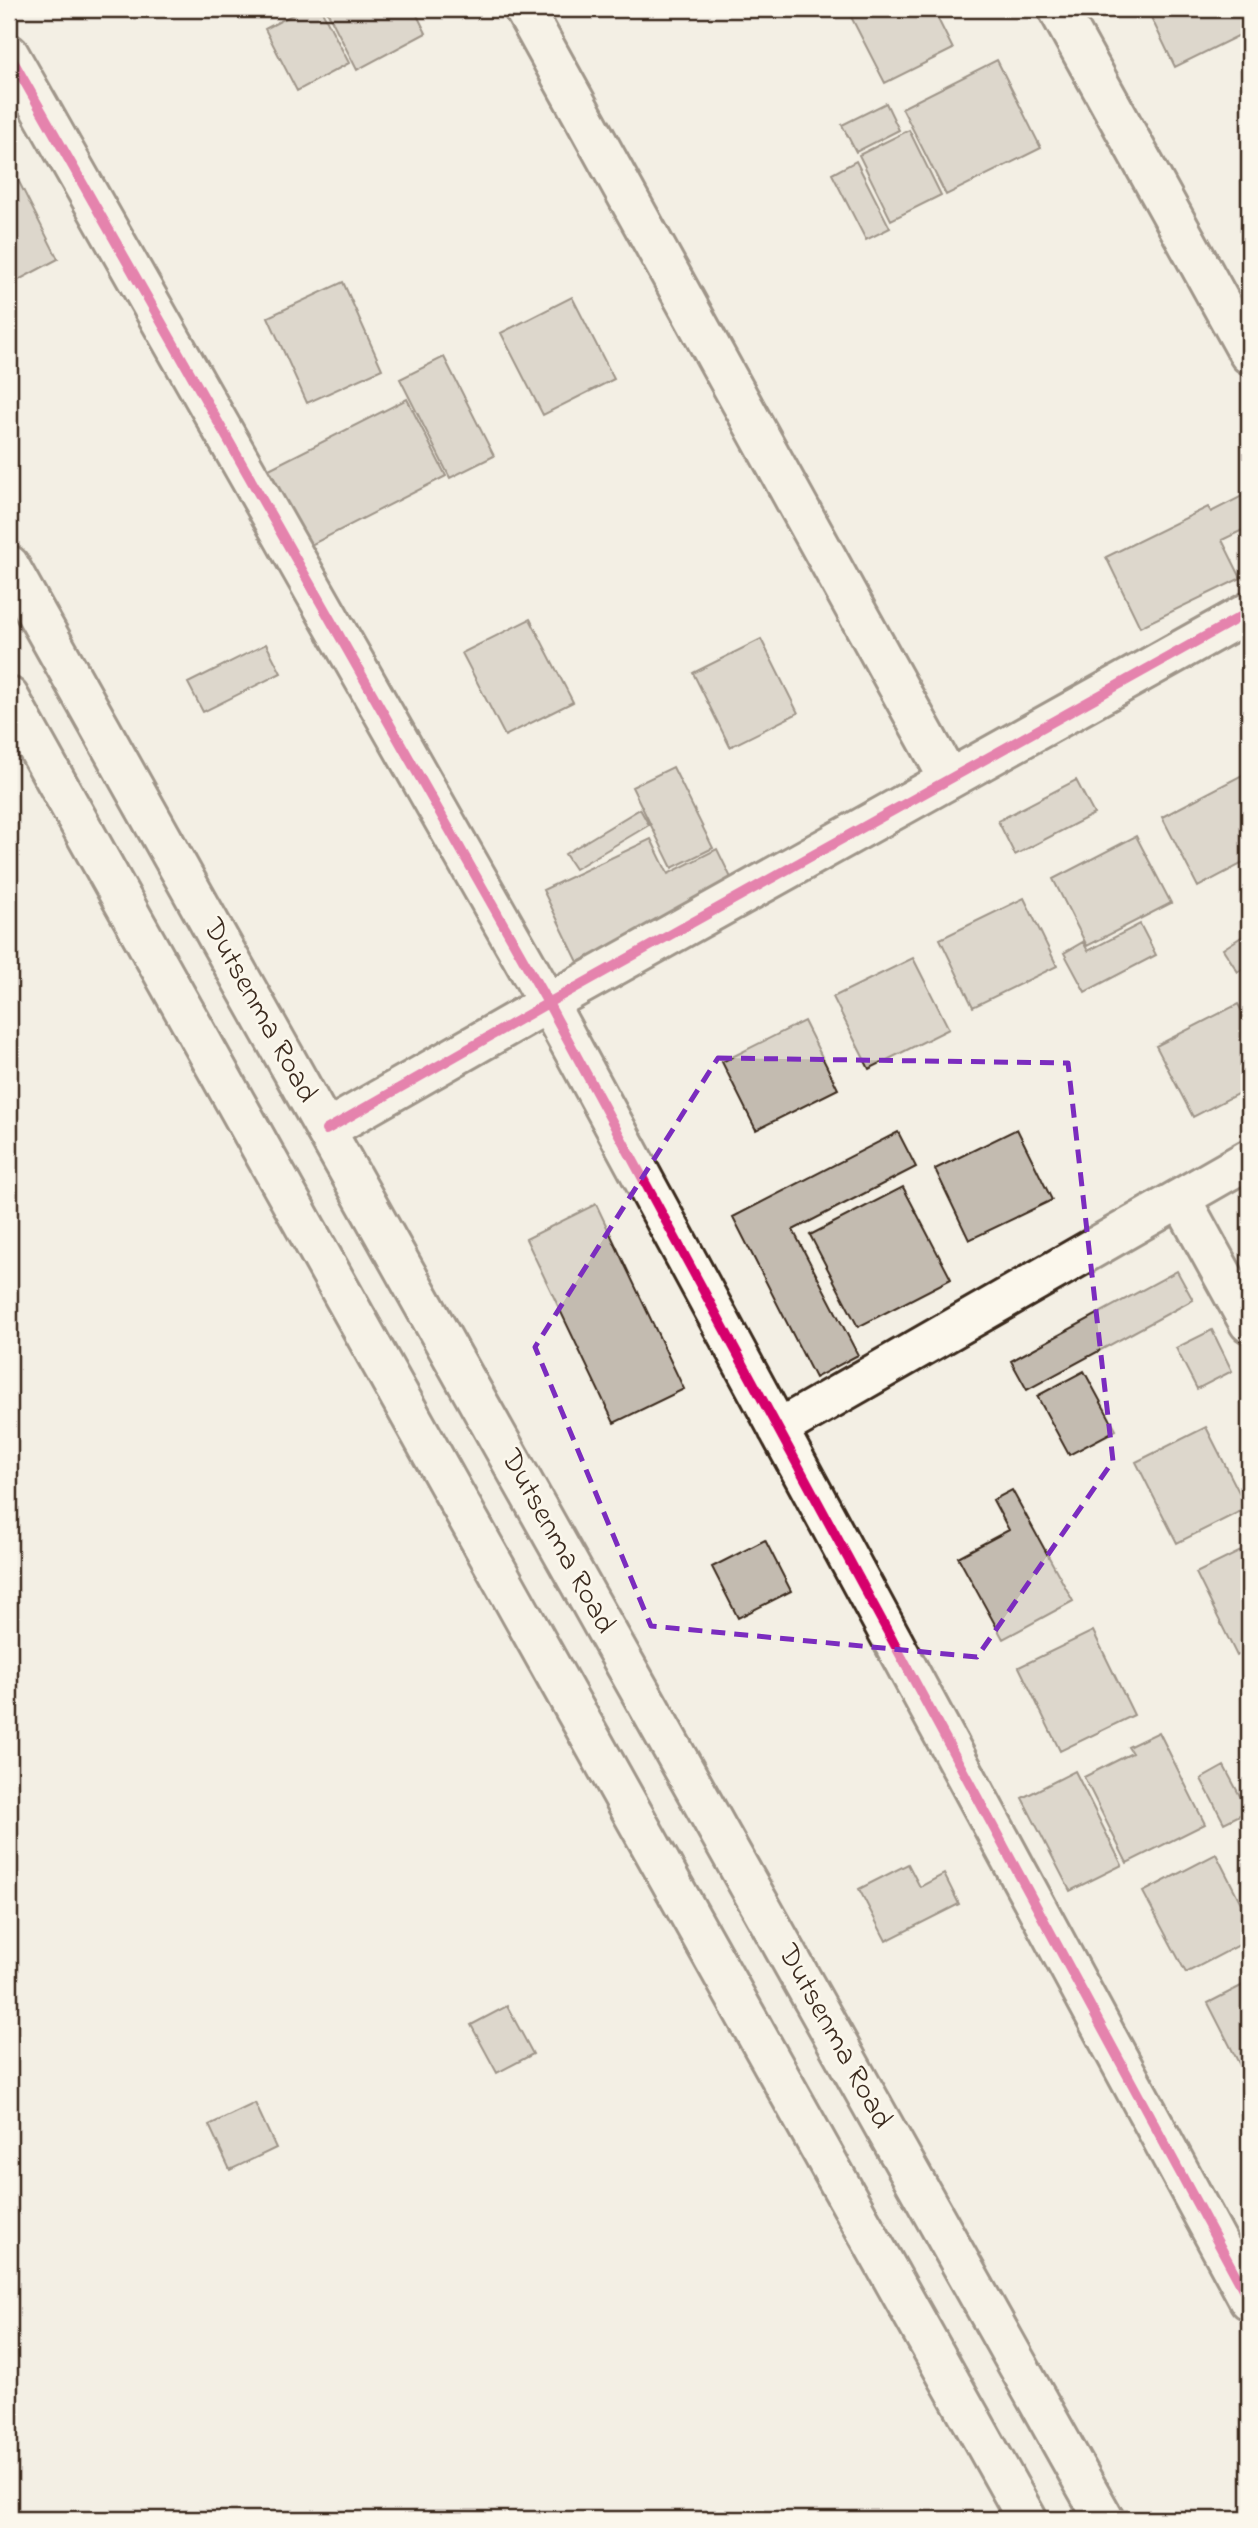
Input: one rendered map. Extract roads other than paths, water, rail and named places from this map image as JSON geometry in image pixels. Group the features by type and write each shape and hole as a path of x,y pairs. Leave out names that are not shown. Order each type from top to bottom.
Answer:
{"street":[{"path":"524,9 949,779"},
{"path":"1058,9 1249,354"},
{"path":"9,54 548,1003 1249,2300"},
{"name":"Dutsenma Road","path":"9,565 1104,2519"},
{"path":"326,1130 548,1003 1249,612"},
{"path":"9,697 1027,2519"},
{"path":"778,1429 1249,1159"},
{"path":"1181,1199 1249,1323"}]}
